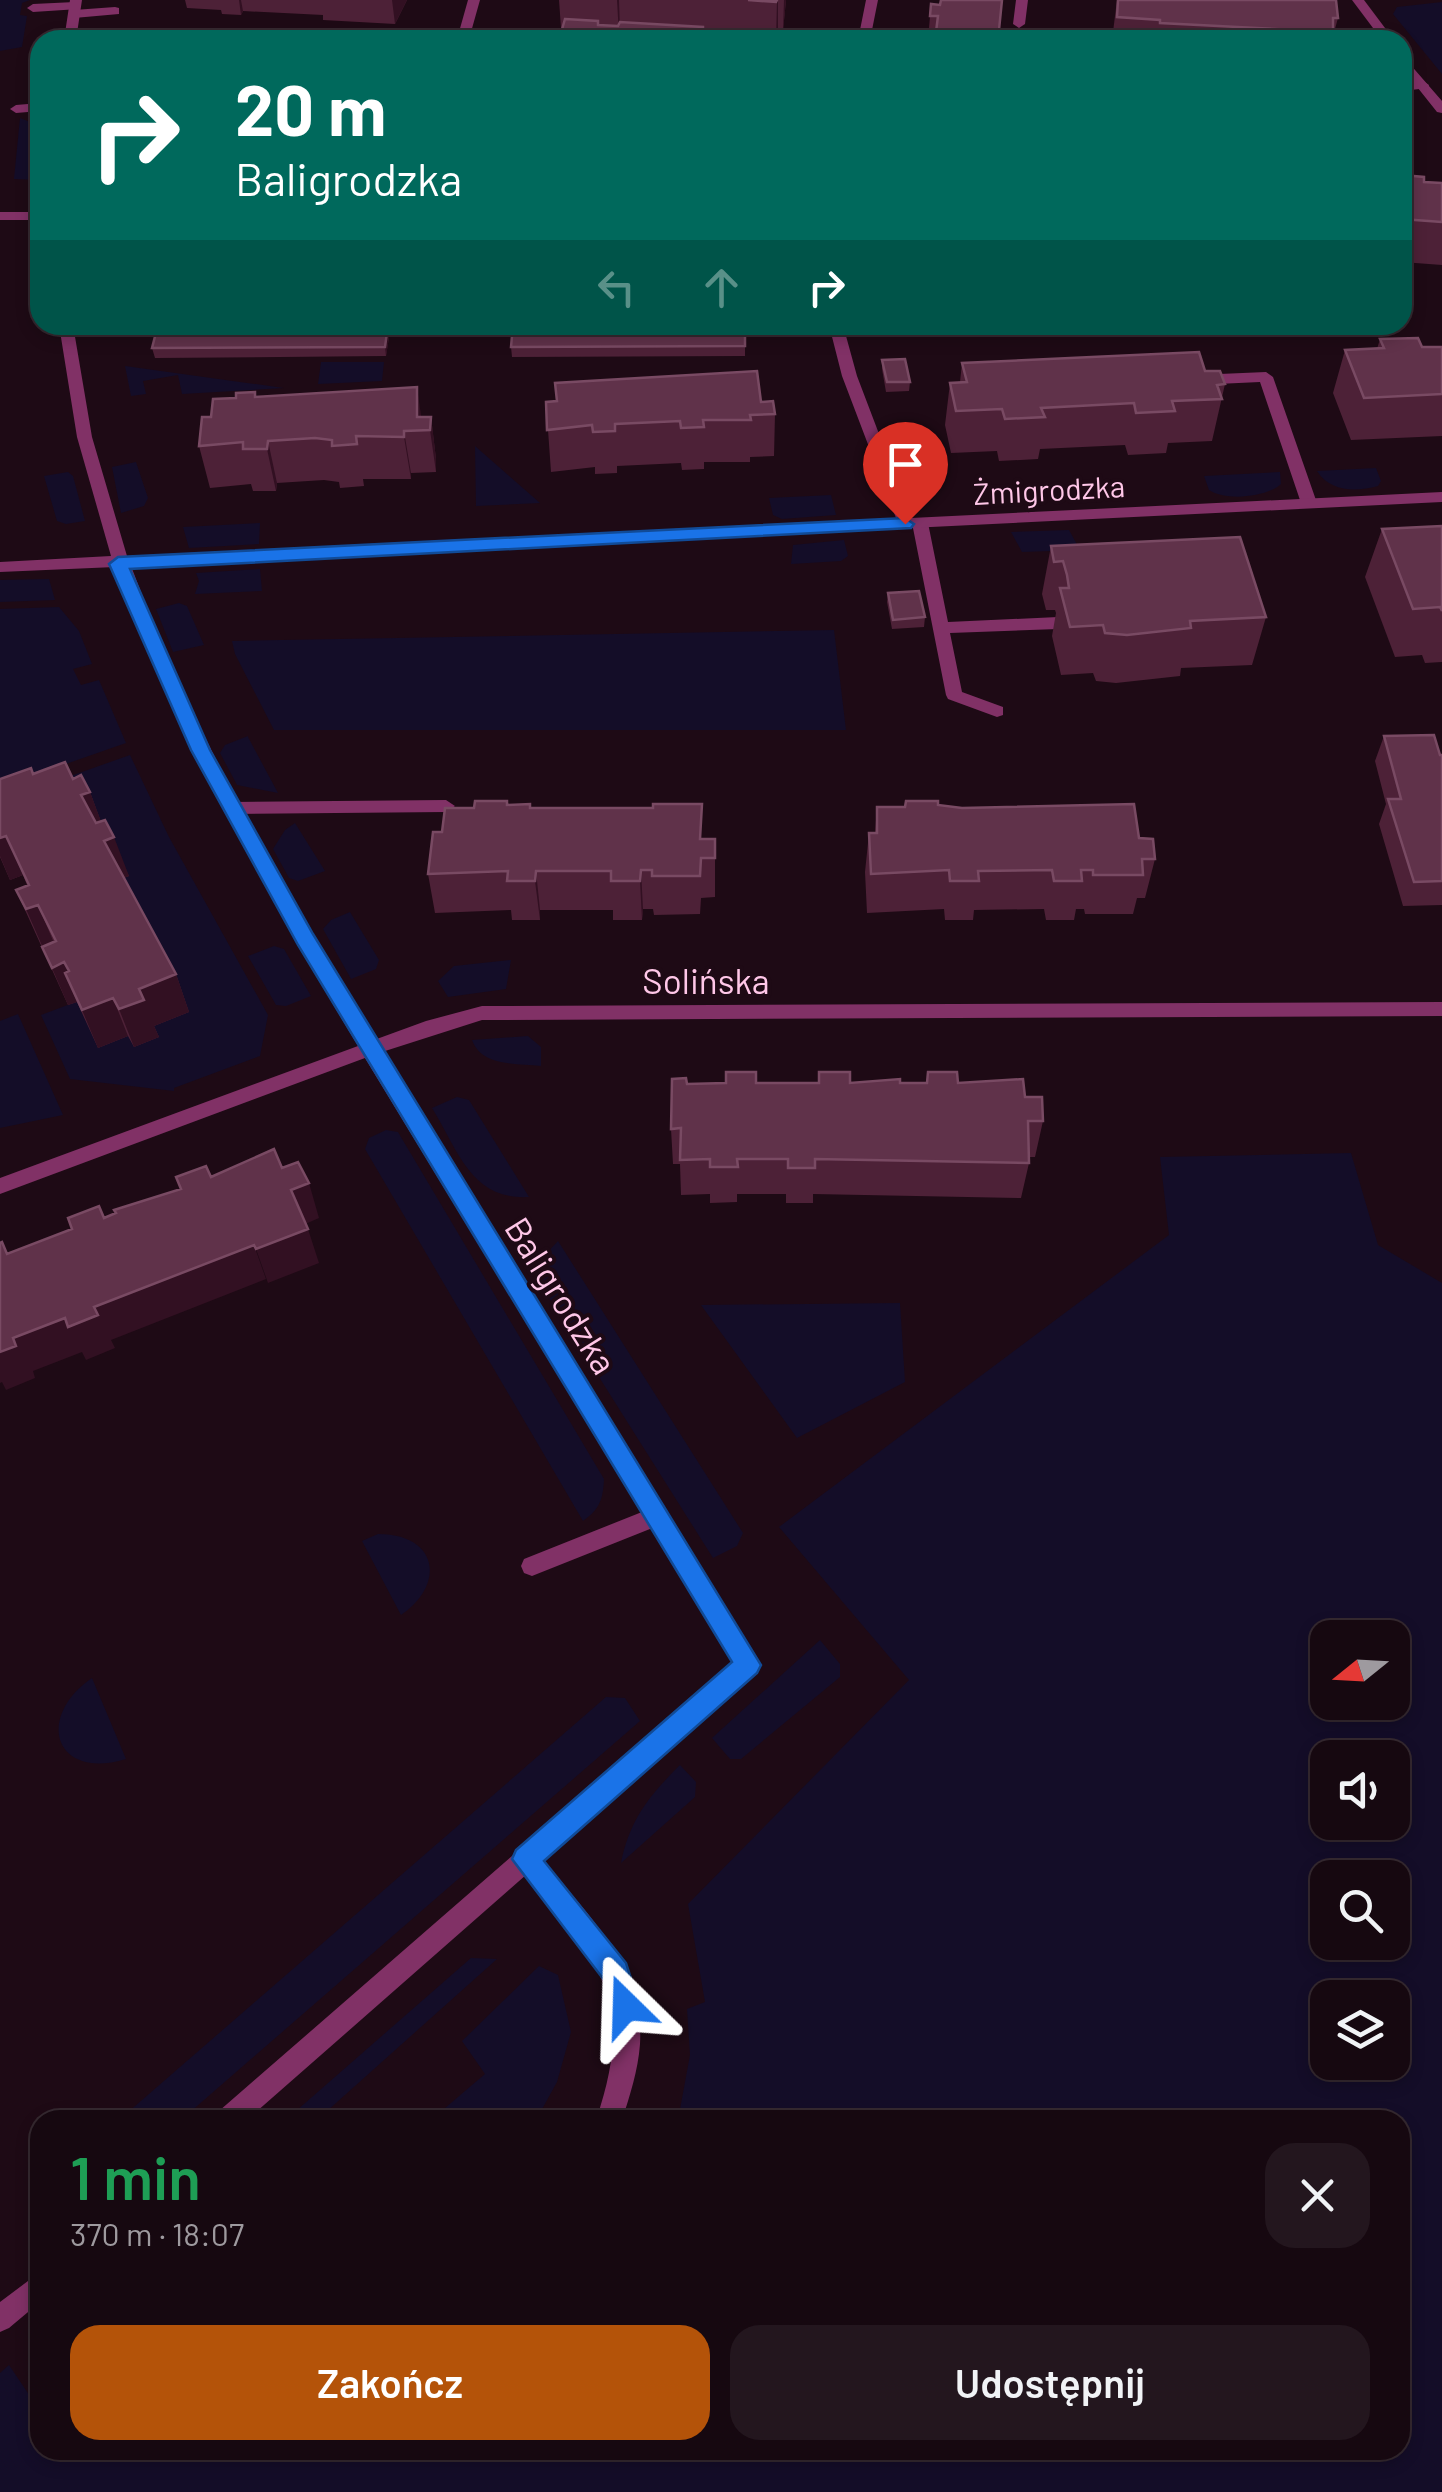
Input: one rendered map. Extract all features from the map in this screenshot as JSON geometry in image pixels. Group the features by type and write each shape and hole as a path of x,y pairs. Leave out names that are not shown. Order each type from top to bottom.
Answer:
{"street":[{"path":"465,30 474,0"},
{"path":"866,30 872,0"},
{"path":"1020,24 1022,0"},
{"path":"1358,0 1380,30"},
{"path":"33,8 75,7 116,12"},
{"path":"1412,69 1431,88 1442,109"},
{"path":"16,109 30,108"},
{"path":"0,216 30,216"},
{"name":"Baligrodzka","path":"67,335 78,411 118,564 200,750 370,1048 748,1665 239,2110"},
{"path":"838,335 866,425 913,523 942,628 954,695 997,711"},
{"path":"1184,380 1266,377 1309,503"},
{"name":"Żmigrodzka","path":"0,568 1442,497"},
{"path":"942,628 1058,623"},
{"path":"232,808 446,806"},
{"name":"Solińska","path":"0,1186 370,1048 482,1013 1442,1009"},
{"path":"532,1566 657,1516"},
{"path":"525,1859 616,1972 626,2006 627,2054 612,2110"},
{"path":"0,2319 30,2294"}],"shaded area":[{"path":"0,0 30,0 22,3 20,15 27,16 22,47 0,51"},
{"path":"1442,2 1442,74 1412,37 1412,30 1406,30 1393,14 1397,7"},
{"path":"20,118 30,122 30,180 14,179"},
{"path":"321,362 384,362 382,381 318,384"},
{"path":"125,366 284,388 182,394 178,375 143,381 146,394 131,396"},
{"path":"475,446 540,503 476,506"},
{"path":"136,462 148,498 144,506 121,513 112,467"},
{"path":"1376,468 1381,481 1378,486 1361,489 1336,487 1317,471"},
{"path":"68,472 73,476 85,521 66,524 57,521 44,476"},
{"path":"1280,472 1281,484 1274,489 1245,496 1225,496 1209,490 1204,476"},
{"path":"831,495 836,515 782,519 773,515 769,498"},
{"path":"260,523 259,544 189,548 183,527"},
{"path":"1069,530 1080,550 1022,552 1011,532"},
{"path":"844,540 848,556 841,561 791,564 793,545"},
{"path":"260,569 262,591 195,594 199,581 196,573"},
{"path":"49,579 55,600 0,602 0,580"},
{"path":"179,603 187,606 204,645 173,652 156,609"},
{"path":"59,607 79,631 92,664 73,669 81,685 99,680 126,743 0,787 0,609"},
{"path":"834,630 846,730 274,730 232,641"},
{"path":"248,736 278,793 237,785 220,753 225,745"},
{"path":"130,755 169,837 268,1015 260,1056 174,1091 70,1079 41,1015 81,1000 128,1036 153,1027 118,880 128,876 0,801"},
{"path":"295,823 325,871 298,881 289,878 273,849 285,830"},
{"path":"350,912 379,960 376,969 351,979 323,929 331,920"},
{"path":"274,946 284,949 311,996 286,1006 276,1005 248,956"},
{"path":"511,960 506,989 448,997 438,981 454,966"},
{"path":"18,1014 63,1115 0,1128 0,1021"},
{"path":"528,1036 541,1047 541,1066 492,1059 483,1055 472,1040"},
{"path":"457,1097 469,1100 529,1197 493,1191 469,1170 432,1108"},
{"path":"386,1130 398,1132 604,1479 600,1503 583,1521 365,1149 369,1138"},
{"path":"1351,1153 1378,1245 1442,1283 1442,2492 0,2492 0,2373 9,2365 30,2396 30,2460 1410,2460 1410,2110 680,2110 690,2055 687,2009 705,2002 688,1904 909,1680 779,1527 1169,1235 1160,1157"},
{"path":"558,1241 743,1533 737,1546 713,1558 536,1277 541,1259"},
{"path":"900,1303 905,1382 797,1438 701,1305"},
{"path":"378,1534 413,1542 429,1562 425,1589 401,1615 362,1541"},
{"path":"820,1640 840,1664 840,1677 741,1759 730,1759 712,1738"},
{"path":"92,1678 126,1759 82,1761 69,1753 61,1741 63,1710"},
{"path":"606,1697 625,1698 640,1721 193,2110 131,2110"},
{"path":"680,1765 696,1782 695,1797 621,1863 642,1809"},
{"path":"471,1958 497,1959 328,2110 297,2110"},
{"path":"539,1966 558,1975 571,2032 557,2082 542,2110 443,2110 485,2074 462,2041"}],"building":[{"path":"941,0 1002,0 999,30 936,30 938,16 930,16 931,4 940,5"},
{"path":"1118,0 1336,0 1338,18 1333,18 1333,30 1295,30 1117,17"},
{"path":"565,19 598,21 598,25 618,26 620,22 703,27 703,30 562,30"},
{"path":"1412,176 1424,177 1424,182 1442,183 1442,222 1412,220"},
{"path":"155,335 387,335 385,347 152,348"},
{"path":"512,335 745,335 745,346 511,347"},
{"path":"1418,338 1422,347 1442,347 1442,394 1364,398 1345,350 1384,348 1380,339"},
{"path":"1199,352 1205,371 1220,371 1225,384 1217,385 1222,399 1172,401 1175,411 1136,413 1134,403 1041,408 1045,417 1005,419 1002,409 956,411 950,383 967,382 962,363"},
{"path":"905,359 910,382 887,382 882,360"},
{"path":"757,371 761,402 773,401 775,414 750,415 751,420 703,420 704,427 681,428 680,421 615,424 615,431 593,432 592,425 547,430 546,402 557,401 555,383"},
{"path":"417,387 417,417 431,417 430,430 404,431 404,437 356,436 357,444 332,446 332,440 315,438 268,441 267,449 243,449 243,442 199,446 202,417 211,417 213,399 236,398 236,393 255,392 255,397"},
{"path":"1442,526 1442,611 1440,607 1413,609 1382,529"},
{"path":"1240,537 1266,617 1190,621 1191,628 1127,635 1105,633 1103,625 1070,627 1060,588 1069,588 1067,575 1063,561 1054,562 1051,546"},
{"path":"919,591 925,617 893,620 888,593"},
{"path":"1434,735 1442,755 1442,881 1414,882 1388,799 1401,799 1384,736"},
{"path":"65,762 73,779 81,775 90,792 81,795 96,823 105,820 114,837 104,841 176,974 139,989 144,1000 119,1009 113,998 82,1010 64,962 52,968 42,947 56,941 38,905 26,909 16,890 29,885 6,836 0,838 0,779 31,768 33,774"},
{"path":"475,801 507,801 507,805 530,804 530,808 702,804 700,839 715,839 715,858 701,858 700,876 652,876 652,870 641,870 640,881 611,881 611,871 536,871 535,881 507,881 508,871 428,874 433,832 442,832 445,808 474,808"},
{"path":"906,801 938,801 938,805 962,808 1134,804 1139,838 1153,839 1155,859 1142,859 1143,875 1093,875 1093,870 1081,870 1082,881 1054,881 1052,870 978,871 979,881 950,881 949,870 871,874 869,833 877,833 877,807 905,807"},
{"path":"726,1072 756,1072 756,1083 819,1083 819,1072 850,1072 850,1083 900,1079 900,1083 927,1083 928,1072 957,1072 958,1083 1023,1079 1025,1097 1042,1097 1043,1121 1028,1121 1029,1163 815,1159 815,1168 788,1168 788,1159 737,1159 738,1167 710,1167 710,1159 680,1160 681,1128 671,1129 672,1079 686,1078 687,1084 726,1083"},
{"path":"274,1149 282,1168 298,1162 309,1183 291,1190 308,1229 256,1249 254,1245 94,1307 98,1315 68,1327 65,1318 13,1338 16,1346 0,1352 0,1243 7,1254 72,1229 68,1218 99,1206 104,1218 116,1213 114,1210 181,1189 176,1177 206,1166 211,1177"}],"route":[{"path":"626,2006 616,1972 525,1859 748,1665 306,940 200,750 118,564 905,524"}]}
